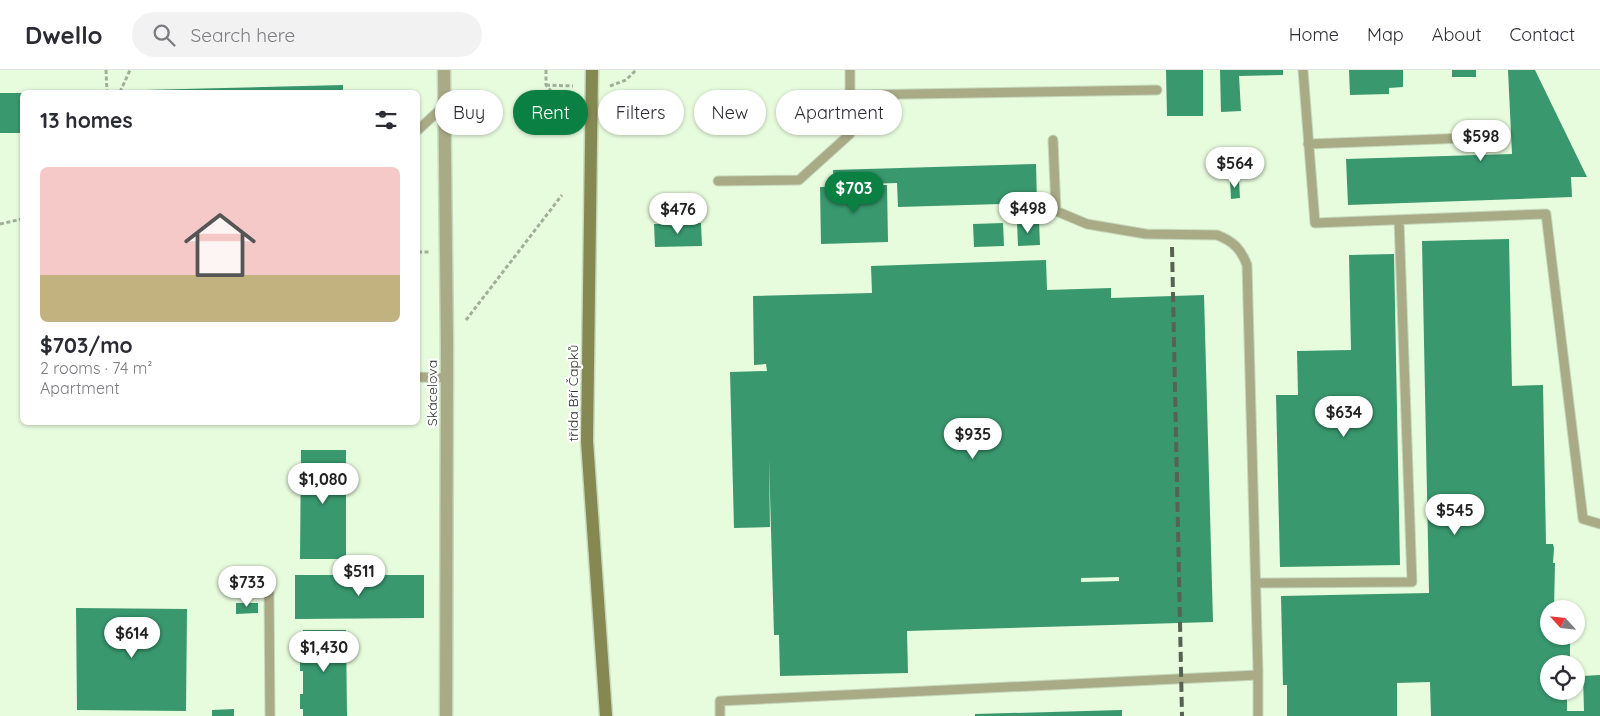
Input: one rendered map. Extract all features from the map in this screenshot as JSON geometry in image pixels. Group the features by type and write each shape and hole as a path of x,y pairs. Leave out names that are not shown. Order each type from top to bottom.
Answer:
{"street":[{"name":"Skácelova","path":"444,70 445,90"},
{"name":"třída Bří Čapků","path":"592,70 587,441 606,716"},
{"name":"Skácelova","path":"445,135 446,716"}],"lane":[{"path":"850,70 850,90"},
{"path":"1303,70 1314,223 1546,214 1583,519 1600,524"},
{"path":"902,94 1157,90"},
{"path":"420,128 435,114"},
{"path":"718,181 799,180 849,135"},
{"path":"1308,144 1493,137"},
{"path":"1053,140 1056,211 1087,224 1146,234 1217,234 1237,246 1243,254 1247,265 1258,716"},
{"path":"1256,583 1412,582 1399,220"},
{"path":"420,377 447,378"},
{"path":"269,593 270,716"},
{"path":"720,716 720,701 1258,675"}],"path":[{"path":"106,70 107,90"},
{"path":"121,90 130,70"},
{"path":"546,70 546,85 550,90"},
{"path":"447,345 562,195"},
{"path":"0,224 20,219"}],"building":[{"path":"1166,70 1203,70 1203,116 1167,116"},
{"path":"1220,70 1283,70 1283,75 1239,76 1241,111 1221,112"},
{"path":"1349,70 1403,70 1403,87 1389,88 1389,94 1350,95"},
{"path":"1452,70 1476,70 1476,77 1452,77"},
{"path":"1508,70 1535,70 1587,177 1571,177 1572,197 1348,205 1346,159 1512,154"},
{"path":"343,85 343,90 143,90"},
{"path":"0,93 20,93 20,133 0,133"},
{"path":"1036,164 1037,203 898,207 897,183 834,185 833,170"},
{"path":"1230,180 1239,180 1240,198 1231,199"},
{"path":"887,185 888,242 821,244 820,187"},
{"path":"1039,221 1040,245 1018,246 1017,222"},
{"path":"701,223 702,246 655,247 654,224"},
{"path":"1003,223 1004,246 974,247 973,224"},
{"path":"1509,239 1512,386 1543,385 1546,544 1553,544 1553,563 1555,563 1554,600 1540,600 1540,645 1570,645 1570,655 1540,655 1540,700 1567,700 1567,711 1584,711 1585,676 1600,675 1600,716 1431,716 1430,682 1397,683 1397,716 1287,716 1287,685 1283,685 1281,596 1429,593 1422,241"},
{"path":"1394,254 1400,565 1280,567 1276,395 1298,395 1297,351 1351,350 1349,255"},
{"path":"1046,260 1047,290 1111,288 1111,298 1204,295 1213,622 907,631 908,673 780,676 779,635 774,635 769,459 770,527 734,528 730,372 767,371 766,364 754,365 753,296 872,293 871,266","holes":["1119,577 1119,581 1081,582 1081,578"]},
{"path":"301,450 346,450 346,559 300,559"},
{"path":"295,575 424,575 424,618 295,619"},
{"path":"236,603 258,603 258,613 236,614"},
{"path":"76,608 187,609 186,711 77,710"},
{"path":"303,630 346,630 347,716 303,716 303,709 300,709 300,694 303,694 303,671 300,671 300,655 303,656"},
{"path":"234,709 234,716 212,716 212,710"},
{"path":"1122,710 1122,716 975,716 975,714"}],"railway":[{"path":"1172,247 1182,716"}]}
